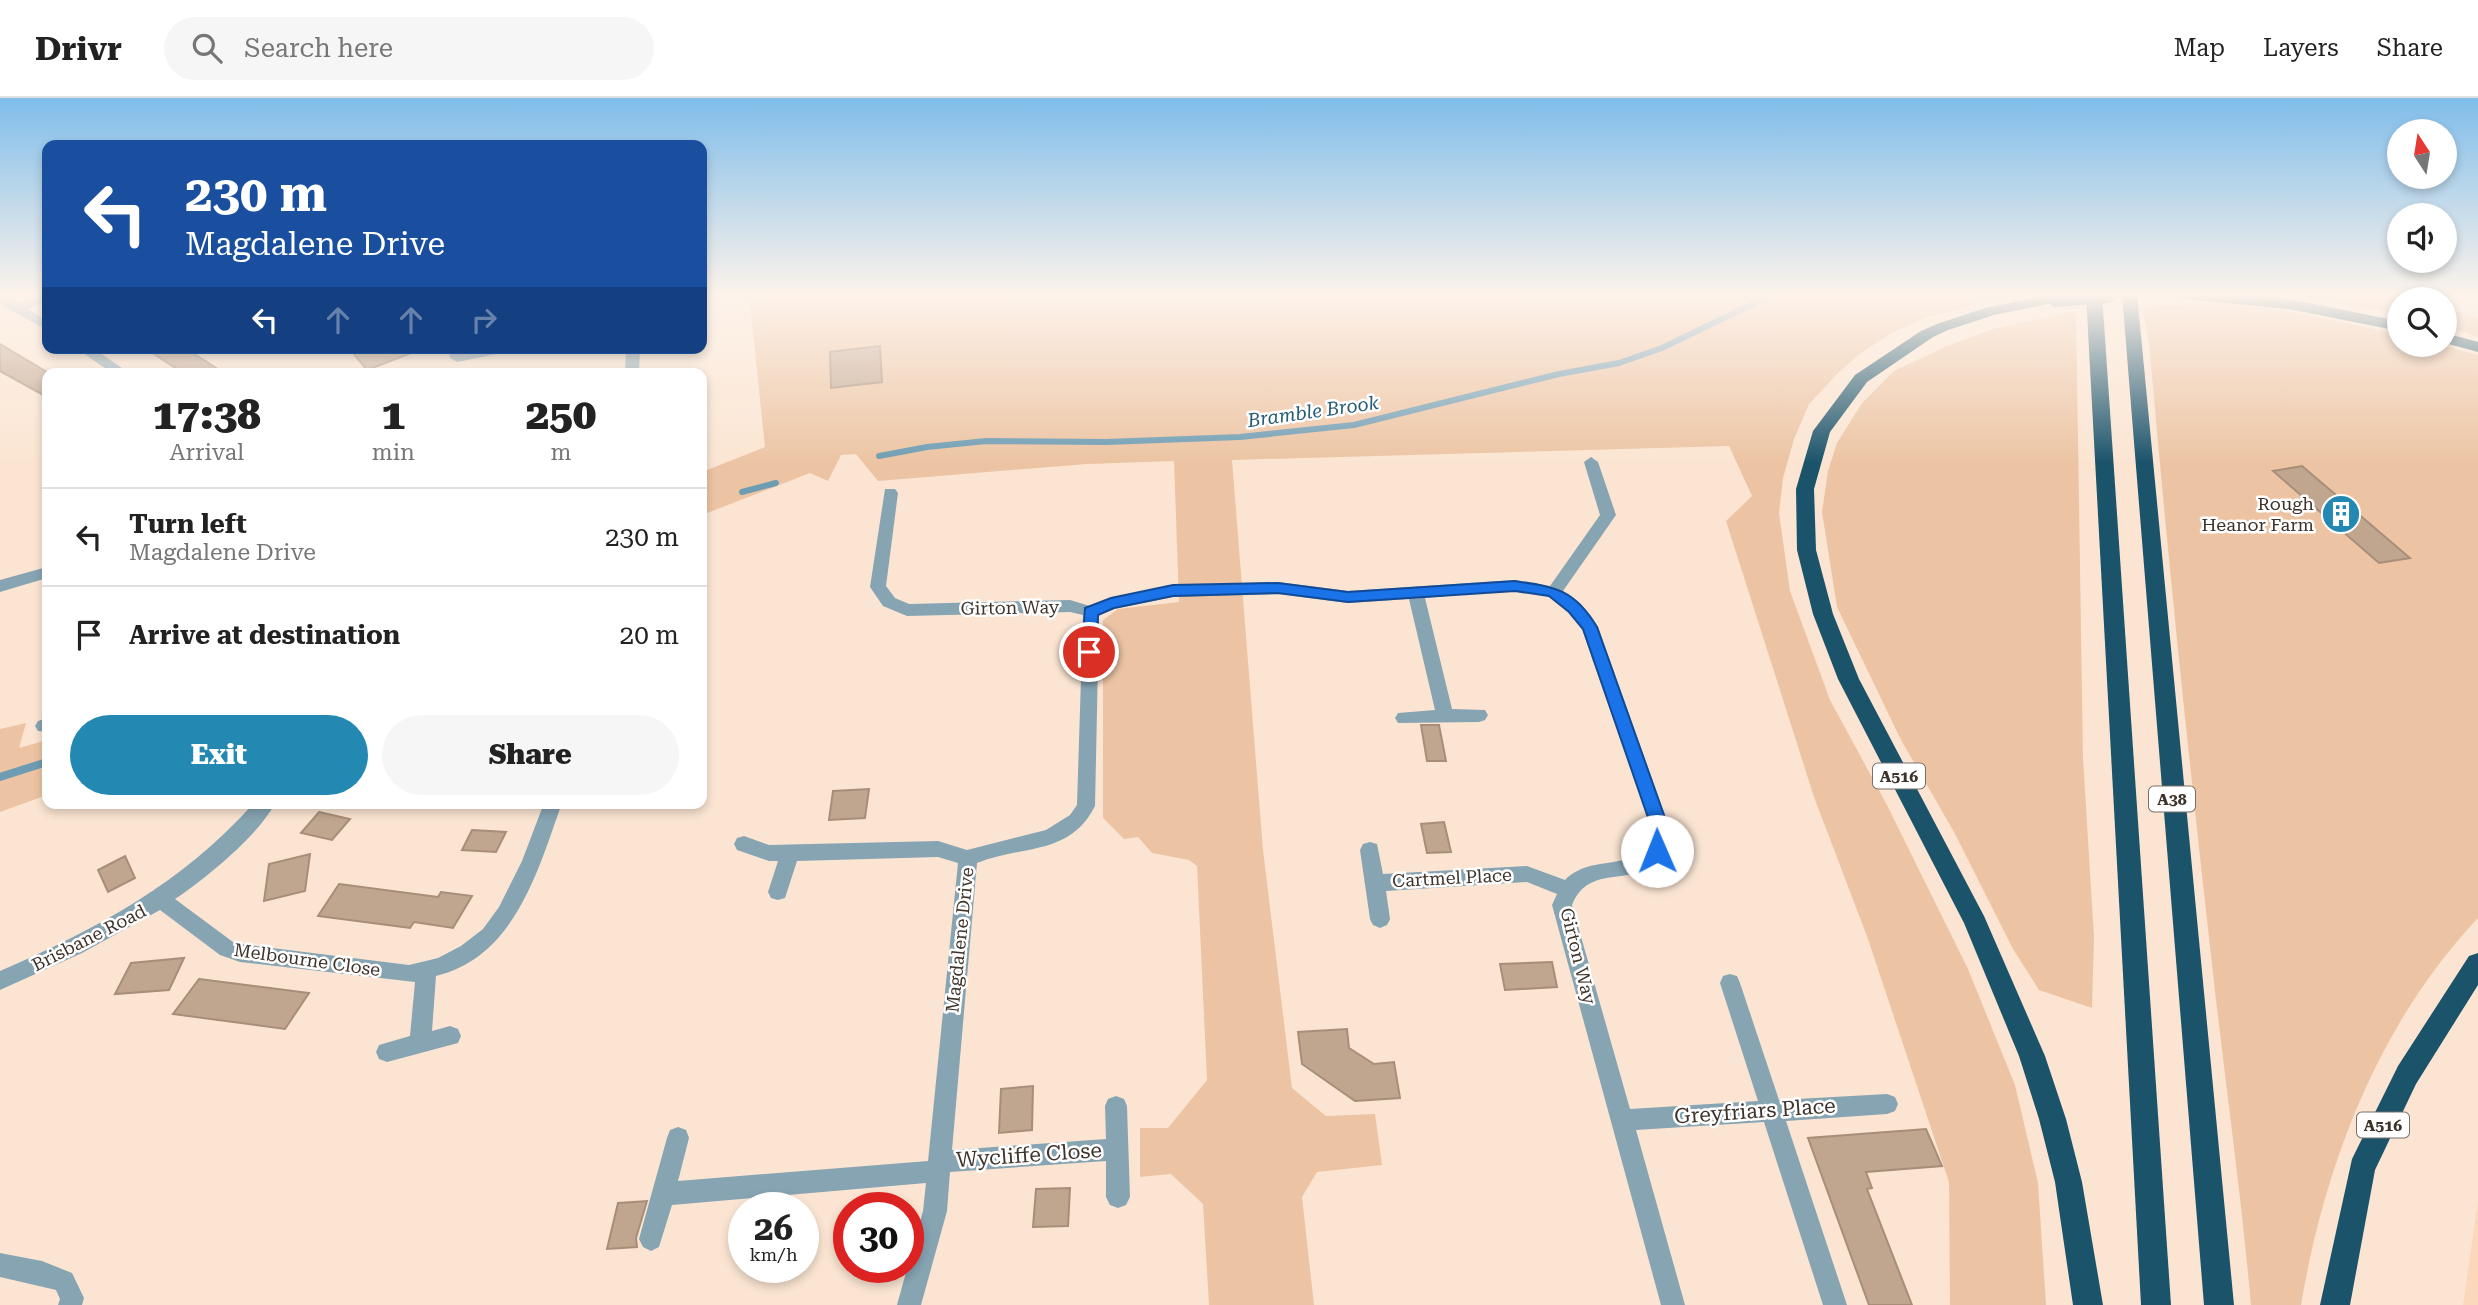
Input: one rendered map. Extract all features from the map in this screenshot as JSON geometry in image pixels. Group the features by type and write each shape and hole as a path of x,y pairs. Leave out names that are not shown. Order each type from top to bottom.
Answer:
{"highway":[{"name":"A516","path":"1902,350 1863,376 1826,423 1814,448 1804,481 1806,557 1812,583 1838,656 1881,745 1996,966 2035,1065 2051,1116 2075,1213 2088,1305"},
{"name":"A38","path":"2098,350 2156,1305"},
{"name":"A38","path":"2134,350 2219,1305"},
{"name":"A516","path":"2335,1305 2362,1168 2407,1075 2478,964"}],"street":[{"path":"92,354 114,368"},
{"path":"456,359 479,354"},
{"path":"1553,592 1608,515 1591,463"},
{"name":"Girton Way","path":"890,493 878,587 889,602 907,610 1070,606 1091,612 1111,604 1173,591 1278,588 1348,597 1515,586 1553,592 1574,608 1590,627 1661,832 1657,851 1643,863 1579,876 1567,889 1562,905 1673,1305"},
{"path":"0,586 42,573"},
{"path":"1416,594 1446,715"},
{"name":"Magdalene Drive","path":"909,1305 935,1211 968,858 985,849 1053,836 1071,828 1086,806 1091,612"},
{"path":"1404,718 1479,715"},
{"name":"Brisbane Road","path":"0,981 93,940 162,900 218,854 260,809"},
{"name":"Melbourne Close","path":"162,900 227,949 240,953 409,974 426,972 469,953 504,920 516,901 551,809"},
{"path":"744,844 769,853 938,849 968,858"},
{"path":"1370,850 1380,919"},
{"path":"778,892 790,853"},
{"name":"Cartmel Place","path":"1376,883 1527,874 1567,889"},
{"path":"420,1043 426,972"},
{"path":"1730,983 1835,1305"},
{"path":"387,1052 450,1036"},
{"name":"Greyfriars Place","path":"1623,1120 1887,1104"},
{"name":"Wycliffe Close","path":"1116,1106 1118,1197"},
{"path":"651,1239 678,1138"},
{"name":"Wycliffe Close","path":"663,1194 1118,1149"},
{"path":"0,1265 55,1277 69,1289 70,1305"}],"shaded area":[{"path":"755,350 1865,350 1839,372 1809,404 1794,439 1783,478 1779,513 1790,591 1830,700 1887,805 1968,969 2015,1085 2038,1183 2046,1305 1950,1305 1949,1182 1868,939 1814,797 1726,521 1752,496 1729,446 1232,460 1263,850 1292,1088 1326,1116 1375,1114 1382,1165 1317,1172 1302,1197 1314,1305 1209,1305 1203,1204 1171,1174 1140,1177 1140,1128 1168,1128 1207,1080 1197,866 1189,860 1152,853 1138,837 1124,839 1103,818 1103,620 1118,609 1179,602 1174,461 1087,464 878,481 856,454 841,455 828,481 810,473 707,513 707,470 765,447"},
{"path":"1938,350 2077,350 2083,758 2094,937 2092,1008 2039,990 2013,949 1954,832 1901,740 1837,607 1822,512 1828,471 1837,443 1862,403 1894,371"},
{"path":"2150,350 2387,350 2387,357 2457,357 2457,350 2460,350 2478,355 2478,918 2443,959 2412,1003 2361,1098 2325,1199 2301,1305 2251,1305 2189,754"},
{"path":"26,723 19,748 42,741 42,797 0,812 0,729"},
{"path":"2478,1201 2478,1305 2463,1305"}],"building":[{"path":"0,350 11,350 42,369 42,394 0,371"},
{"path":"880,350 882,382 831,388 830,352"},
{"path":"154,354 194,354 216,368 175,368"},
{"path":"354,354 409,354 372,368 365,368"},
{"name":"Rough Heanor Farm","path":"2302,466 2410,558 2379,563 2273,471"},
{"path":"1421,725 1439,725 1446,761 1427,761"},
{"path":"869,789 865,818 829,820 833,791"},
{"path":"319,812 350,819 332,840 301,833"},
{"path":"1444,822 1451,852 1427,853 1421,824"},
{"path":"472,830 506,832 496,852 462,850"},
{"path":"310,854 305,891 264,901 269,864"},
{"path":"125,856 135,878 108,892 98,870"},
{"path":"339,884 438,897 441,892 472,896 453,928 414,922 410,928 318,916"},
{"path":"184,958 169,990 115,994 131,963"},
{"path":"1552,962 1557,987 1505,990 1500,964"},
{"path":"199,979 309,993 285,1029 173,1014"},
{"path":"1347,1029 1349,1048 1374,1064 1394,1062 1400,1098 1355,1101 1302,1064 1298,1032"},
{"path":"1033,1086 1032,1130 999,1133 1001,1089"},
{"path":"1926,1129 1942,1166 1866,1172 1872,1188 1867,1189 1912,1305 1869,1305 1808,1138"},
{"path":"1070,1188 1068,1226 1033,1227 1036,1189"},
{"path":"647,1201 636,1238 637,1247 607,1249 618,1203"}],"waterway":[{"name":"Bramble Brook","path":"879,456 927,447 986,441 1106,442 1240,437 1354,425 1559,374 1619,363 1655,350"},
{"name":"Bramble Brook","path":"742,492 776,483"},
{"name":"Bramble Brook","path":"0,777 42,764"}],"place":[{"name":"Rough Heanor Farm","path":"2341,514"}],"route":[{"path":"1089,652 1091,612 1111,604 1173,591 1278,588 1348,597 1515,586 1553,592 1574,608 1590,627 1661,832 1657,851"}]}
